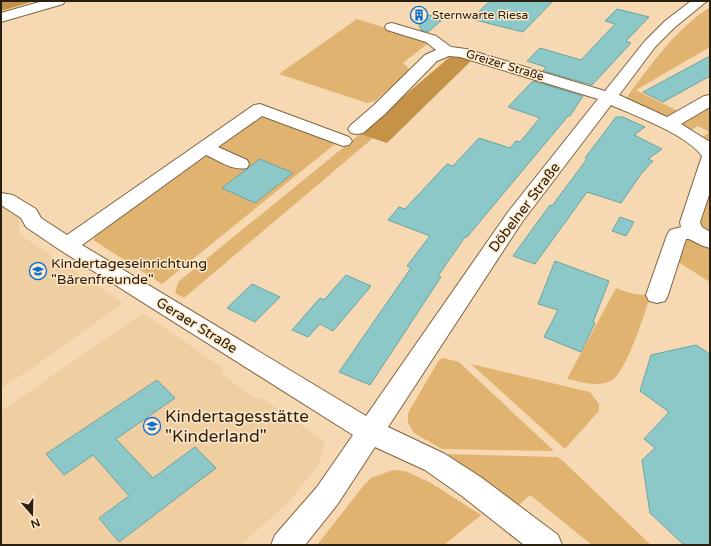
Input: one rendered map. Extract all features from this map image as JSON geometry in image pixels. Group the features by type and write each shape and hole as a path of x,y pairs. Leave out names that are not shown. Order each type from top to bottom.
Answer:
{"street":[{"path":"1,18 58,1"},
{"name":"Döbelner Straße","path":"286,545 327,496 515,217 661,32 700,1"},
{"path":"392,27 431,39 447,51"},
{"name":"Greizer Straße","path":"357,129 379,110 432,58 447,51 462,52 608,98 668,124 704,146 710,154"},
{"path":"668,124 710,100"},
{"path":"67,245 260,109 343,141"},
{"path":"306,127 321,115"},
{"path":"205,148 240,164"},
{"path":"701,236 690,222 710,163 710,158"},
{"name":"Geraer Straße","path":"1,199 6,199 29,214 33,222 67,245 371,432 435,462 472,487 547,545"},
{"path":"657,295 677,235 701,236"}],"shaded area":[{"path":"1,1 35,1 1,11"},
{"path":"710,7 710,47 636,90 682,113 676,116 666,117 629,101 627,98 629,94 675,36 697,16"},
{"path":"357,19 430,42 403,63 410,70 375,101 367,103 279,74"},
{"path":"452,55 473,59 387,143 360,134"},
{"path":"710,103 710,144 700,139 709,132 698,126 688,132 680,127 685,118 689,120 700,113"},
{"path":"261,112 336,140 335,144 162,284 93,240 97,232"},
{"path":"360,134 373,138 184,298 175,293 178,282"},
{"path":"710,193 710,234 699,223"},
{"name":"Kindertageseinrichtung \"Bärenfreunde\"","path":"1,205 19,217 19,234 123,303 31,369 1,388"},
{"path":"686,239 695,240 710,248 710,282 675,260"},
{"path":"616,288 633,294 651,294 640,327 624,365 612,380 601,384 590,384 567,379"},
{"name":"Kindertagesstätte \"Kinderland\"","path":"143,313 223,368 222,374 253,397 263,399 325,441 319,464 287,504 240,545 1,545 1,411"},
{"path":"443,358 459,362 554,451 442,449 414,433 408,423 408,413 439,360"},
{"path":"471,364 590,392 599,404 599,411 565,449"},
{"path":"446,454 557,457 651,545 592,545 530,495 518,506 480,477 445,458"},
{"path":"393,470 405,471 431,483 481,515 444,545 317,545 371,478"}],"building":[{"path":"490,1 553,1 523,32 471,19"},
{"path":"617,9 649,17 626,41 631,43 592,85 543,71 546,67 527,61 540,48 581,60 615,24 605,21"},
{"path":"414,11 443,19 428,32 421,30"},
{"path":"710,56 710,76 663,102 643,92"},
{"path":"533,81 583,96 570,116 568,116 467,237 465,237 438,276 441,277 370,385 339,372 411,268 407,266 430,236 388,220 399,207 405,209 447,164 453,166 479,138 510,148 516,141 520,142 540,118 508,107"},
{"path":"616,117 623,117 645,127 634,135 662,149 648,159 653,161 641,174 621,203 587,192 535,264 513,256 550,205 552,206 587,159 585,158"},
{"path":"260,159 293,173 255,203 222,188"},
{"path":"620,217 634,222 626,236 612,231"},
{"path":"555,261 609,281 593,322 595,323 581,352 544,337 558,310 538,304"},
{"path":"346,275 371,286 333,331 320,324 308,337 292,330 320,298 324,300"},
{"path":"252,284 280,297 255,322 227,308"},
{"path":"696,345 710,354 710,545 684,545 650,513 642,460 655,448 644,439 669,412 640,391 651,355"},
{"path":"157,380 175,398 116,439 153,478 195,447 216,468 119,542 99,518 129,496 93,455 64,475 46,454"}],"place":[{"name":"Sternwarte Riesa","path":"419,15"},
{"name":"Kindertageseinrichtung \"Bärenfreunde\"","path":"38,271"},
{"name":"Kindertagesstätte \"Kinderland\"","path":"152,426"}]}
